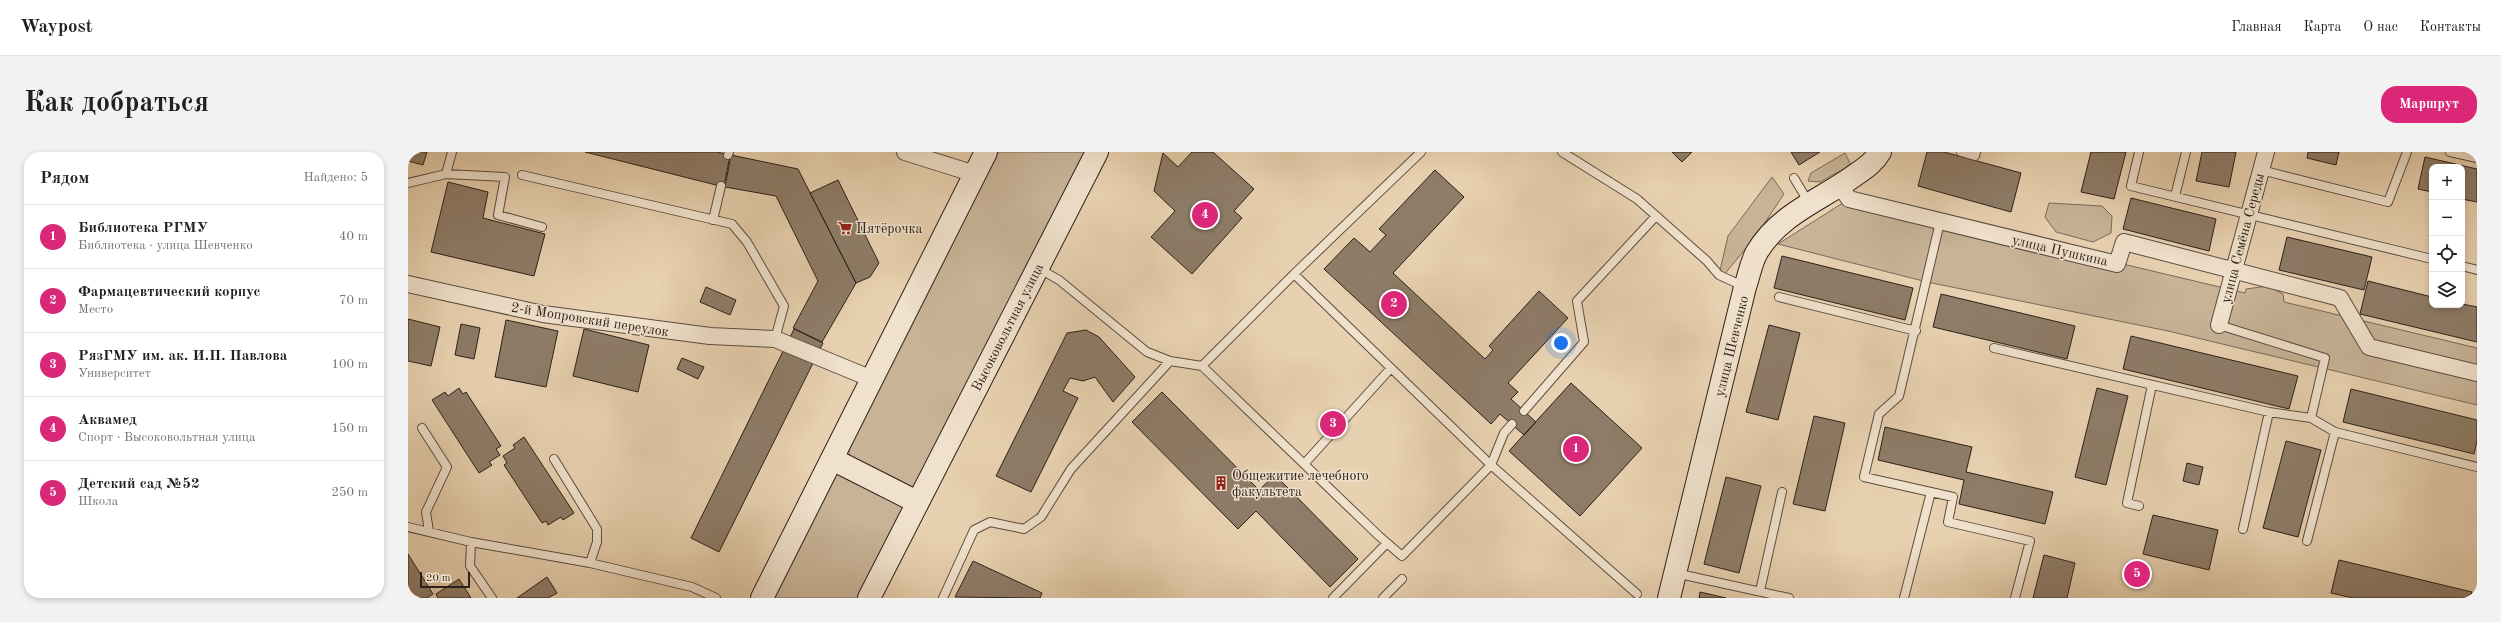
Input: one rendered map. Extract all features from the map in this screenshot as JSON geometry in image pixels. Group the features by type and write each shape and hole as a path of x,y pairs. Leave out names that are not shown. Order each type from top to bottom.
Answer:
{"street":[{"path":"905,152 975,174"},
{"path":"762,598 986,152"},
{"name":"Высоковольтная улица","path":"869,598 1097,152"},
{"name":"улица Шевченко","path":"1670,598 1745,287 1756,252 1775,228 1809,203 1840,186 1876,160 1880,152"},
{"name":"улица Семёна Середы","path":"2219,325 2266,152"},
{"name":"улица Пушкина","path":"1840,186 1849,199 2117,264 2124,242 2234,269 2340,298 2370,347 2477,373"},
{"name":"2-й Мопровский переулок","path":"408,284 543,314 710,336 775,339 872,379"},
{"path":"832,459 918,502"}],"lane":[{"path":"446,174 452,152"},
{"path":"1202,366 1294,274 1421,152"},
{"path":"1562,152 1637,199 1707,260 1719,275 1745,287"},
{"path":"1961,152 1975,156 1976,152"},
{"path":"2139,152 2131,186 2429,258"},
{"path":"2175,196 2186,152"},
{"path":"2261,170 2388,202 2407,152"},
{"path":"2450,152 2477,158"},
{"path":"408,183 446,174 505,177 498,215 542,227"},
{"path":"522,175 732,224 739,232 784,306 775,339"},
{"path":"1794,178 1809,203"},
{"path":"712,220 721,186"},
{"path":"1524,411 1584,342 1577,301 1656,216"},
{"path":"1940,222 1916,331 1899,396 1879,414 1864,477 1953,497 1948,522 2030,541 2015,598"},
{"path":"2465,267 2477,270"},
{"path":"1038,268 1059,280 1147,352 1170,361 1202,366 1305,463 1386,543 1402,556 1491,465 1504,433 1512,424"},
{"path":"1294,274 1491,465 1637,594"},
{"path":"1779,297 1916,331"},
{"path":"2219,325 2325,358 2311,418"},
{"path":"1994,348 2269,412 2311,418 2335,432 2477,467"},
{"path":"943,598 974,530 990,522 1024,530 1041,517 1071,469 1170,361"},
{"path":"1305,463 1390,368"},
{"path":"2139,506 2127,503 2152,385"},
{"path":"2243,529 2269,412"},
{"path":"422,428 447,467 426,512 429,531"},
{"path":"2307,541 2335,432"},
{"path":"554,459 597,529 597,542 590,563"},
{"path":"1760,592 1782,492"},
{"path":"1904,598 1931,492"},
{"path":"408,527 471,542 590,563 692,588 716,598"},
{"path":"471,542 470,566 492,598"},
{"path":"1334,598 1386,543"},
{"path":"1675,573 1789,598"},
{"path":"1383,598 1402,578"}],"shaded area":[{"path":"995,152 1089,152 913,493 857,465 849,454 849,441"},
{"path":"1845,153 1851,165 1820,182 1808,181 1811,173"},
{"path":"1772,177 1784,194 1756,236 1723,276 1719,275 1728,236"},
{"path":"1849,199 2245,293 2246,289 2268,286 2283,294 2284,302 2477,348 2477,405 2168,331 1927,282 1778,244"},
{"path":"2049,203 2102,206 2112,216 2111,233 2093,242 2056,232 2045,217"},
{"path":"837,474 904,505 863,598 772,598 830,482"}],"building":[{"path":"408,152 427,152 423,165 408,161"},
{"path":"585,152 717,152 730,155 724,187"},
{"path":"1192,152 1213,152 1254,189 1234,211 1242,218 1192,274 1151,237 1175,211 1154,191 1163,153 1178,167"},
{"path":"1672,152 1692,152 1682,162"},
{"path":"1791,152 1820,152 1799,165"},
{"path":"1927,152 1944,152 2021,173 2011,212 1918,186"},
{"path":"2091,152 2126,152 2114,199 2081,192"},
{"path":"2202,152 2236,152 2229,187 2196,181"},
{"path":"2308,152 2339,152 2336,165 2307,158"},
{"path":"731,155 798,169 856,283 822,342 793,328 818,281 776,196 725,187"},
{"path":"2425,157 2455,164 2429,164 2429,191 2418,189"},
{"path":"2465,166 2477,169 2477,202 2465,200"},
{"path":"1435,170 1464,197 1393,273 1485,359 1493,350 1489,346 1539,291 1568,318 1508,383 1518,392 1511,399 1536,422 1524,435 1500,414 1491,424 1324,269 1354,238 1370,252 1386,235 1379,229"},
{"name":"Пятёрочка","path":"838,180 879,263 870,277 856,283 810,193"},
{"path":"448,182 488,192 483,218 545,234 534,276 431,252"},
{"path":"2131,198 2216,219 2209,251 2123,229"},
{"path":"2287,237 2372,257 2364,290 2279,270"},
{"path":"1782,256 1913,288 1905,320 1774,288"},
{"path":"2368,281 2429,296 2429,308 2465,308 2465,305 2477,307 2477,342 2360,314"},
{"path":"706,287 736,300 730,315 700,302"},
{"path":"1941,294 2075,326 2067,359 1933,327"},
{"path":"408,319 440,327 431,366 408,361"},
{"path":"506,320 558,331 546,387 495,377"},
{"path":"461,324 480,328 474,359 455,355"},
{"path":"1769,325 1800,333 1778,420 1746,412"},
{"path":"584,329 649,345 638,392 573,376"},
{"path":"794,329 823,343 719,552 691,538"},
{"path":"1086,330 1099,337 1135,377 1113,402 1095,377 1083,381 1070,378 1063,391 1078,398 1031,492 996,476 1067,333"},
{"path":"2131,336 2298,376 2289,409 2123,369"},
{"path":"682,358 704,367 698,379 677,369"},
{"path":"1571,383 1642,448 1580,516 1509,451"},
{"path":"459,388 463,394 466,392 501,446 496,449 500,455 489,462 492,465 479,473 432,400 445,392 448,396"},
{"path":"2097,388 2128,396 2106,485 2075,477"},
{"path":"2351,389 2477,420 2477,441 2474,454 2343,422"},
{"name":"Общежитие лечебного факультета","path":"1162,392 1259,490 1275,475 1358,559 1330,587 1256,511 1238,529 1132,422"},
{"path":"1814,416 1845,423 1825,511 1793,504"},
{"path":"1885,427 1972,447 1966,472 2053,492 2045,524 1959,504 1964,480 1878,460"},
{"path":"524,437 574,513 563,520 561,517 548,525 546,521 542,523 504,465 507,463 503,456 515,448 513,445"},
{"path":"2286,441 2321,450 2298,537 2263,528"},
{"path":"2187,463 2203,467 2199,485 2183,481"},
{"path":"1726,477 1761,486 1739,573 1704,564"},
{"path":"2153,515 2218,530 2209,570 2143,554"},
{"path":"408,554 433,594 427,598 408,598"},
{"path":"2044,555 2075,563 2067,598 2033,598"},
{"path":"2339,560 2472,592 2470,598 2353,598 2331,593"},
{"path":"973,561 1042,593 1040,598 955,597"},
{"path":"547,577 557,593 548,598 517,598"},
{"path":"459,579 471,598 438,598 436,594"},
{"path":"1700,592 1726,598 1699,598"}],"place":[{"name":"Аквамед","path":"1205,215"},
{"name":"Пятёрочка","path":"845,228"},
{"name":"Фармацевтический корпус","path":"1394,304"},
{"name":"РязГМУ им. ак. И.П. Павлова","path":"1333,424"},
{"name":"Библиотека РГМУ","path":"1576,449"},
{"name":"Общежитие лечебного факультета","path":"1221,483"},
{"name":"Детский сад №52","path":"2137,574"}]}
